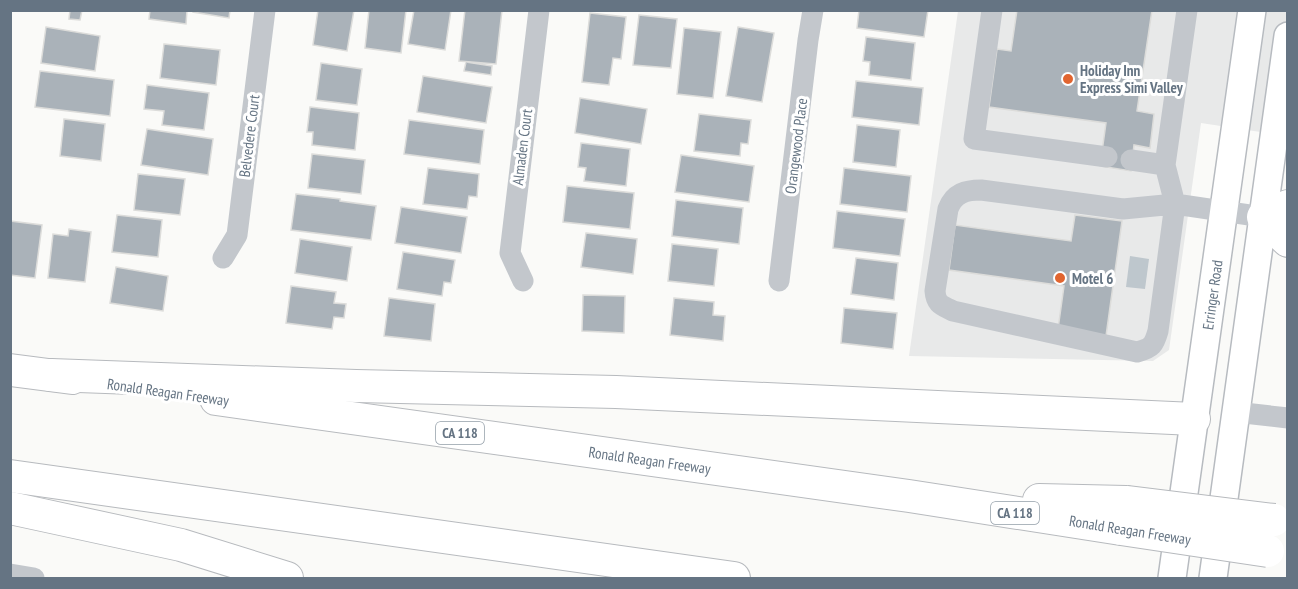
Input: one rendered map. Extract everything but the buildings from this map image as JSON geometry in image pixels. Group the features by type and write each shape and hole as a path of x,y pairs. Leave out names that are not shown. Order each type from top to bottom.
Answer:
{"highway":[{"path":"1275,211 1287,241"},
{"name":"Ronald Reagan Freeway","path":"10,370 909,496 1123,516 1278,552"},
{"path":"51,375 344,386 616,392 1194,419"},
{"path":"10,476 734,579"},
{"path":"10,508 181,545 287,579"},
{"path":"1123,516 1281,521"}],"main road":[{"name":"Erringer Road","path":"1172,579 1252,10"},
{"path":"1213,579 1235,412 1275,211 1287,36"}],"street":[{"name":"Belvedere Court","path":"223,258 237,235 265,10"},
{"name":"Almaden Court","path":"523,281 510,254 539,10"},
{"name":"Orangewood Place","path":"779,281 813,10"},
{"path":"992,10 974,139 1107,157"},
{"path":"1187,10 1166,165 1175,204 1155,342 1149,349 1137,352 953,311 938,303 935,291 948,209 959,194 972,190 1123,209 1175,204 1224,211 1275,211"},
{"path":"1131,160 1166,165"},
{"path":"1235,412 1287,418"},
{"path":"10,573 34,579"}],"shaded area":[{"path":"958,11 1287,11 1287,136 1201,123 1169,350 1153,361 909,356"},
{"path":"1130,256 1149,259 1145,289 1126,287"}],"place":[{"name":"Holiday Inn Express Simi Valley","path":"1068,79"},
{"name":"Motel 6","path":"1060,278"}]}
